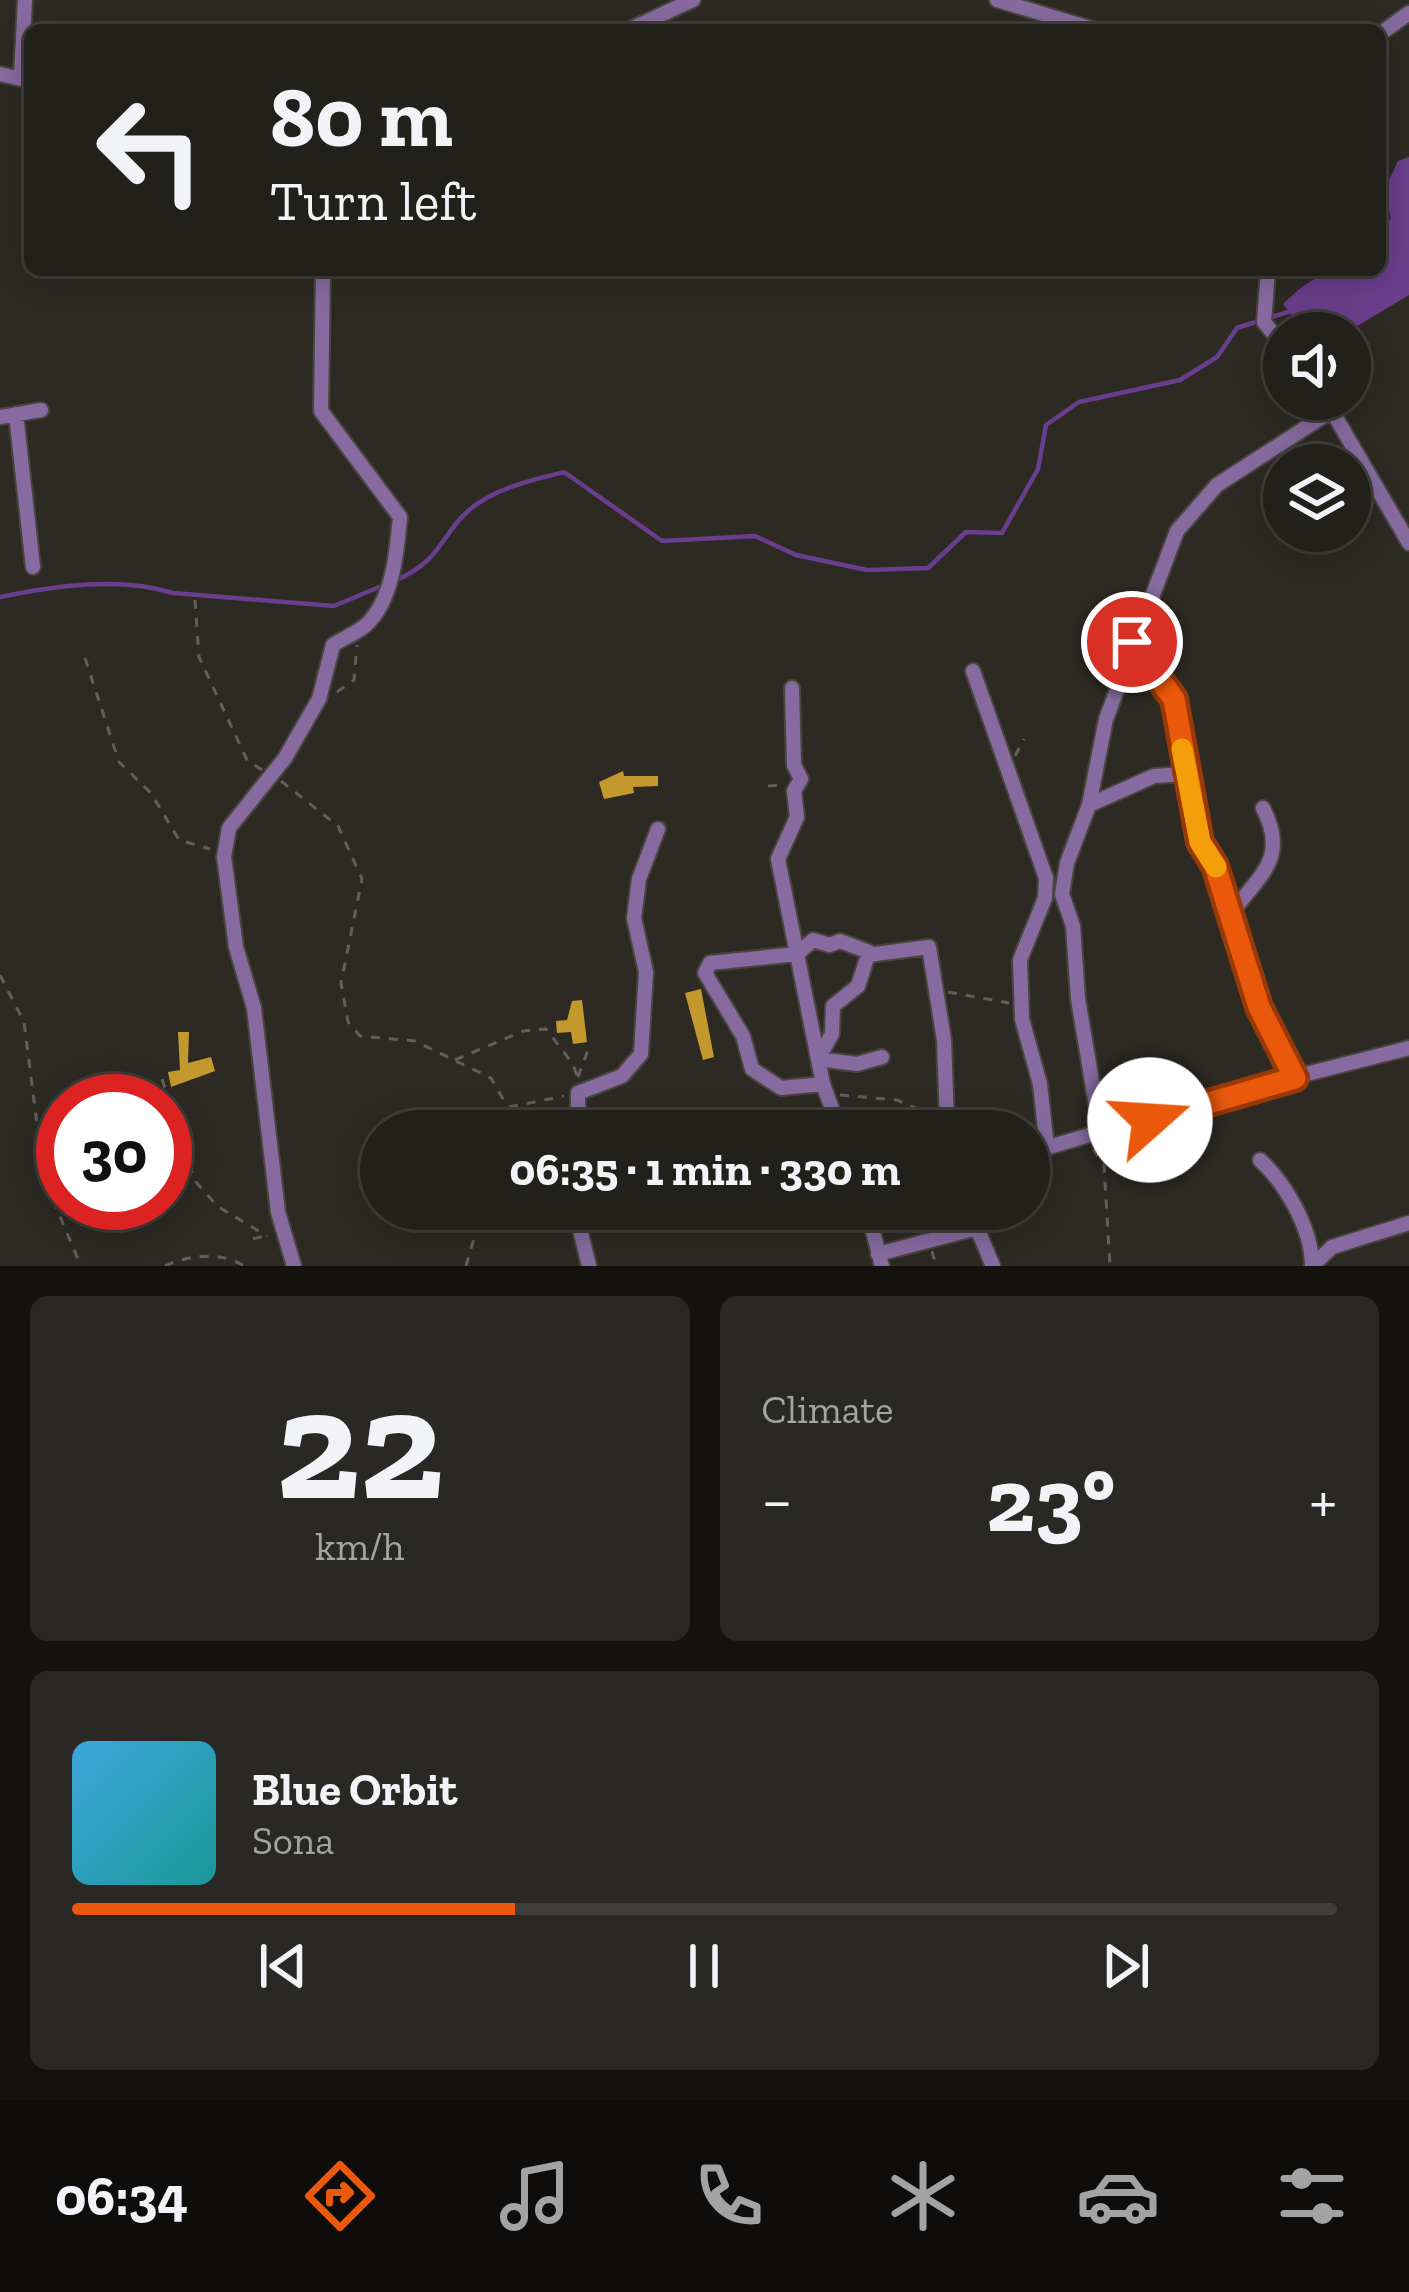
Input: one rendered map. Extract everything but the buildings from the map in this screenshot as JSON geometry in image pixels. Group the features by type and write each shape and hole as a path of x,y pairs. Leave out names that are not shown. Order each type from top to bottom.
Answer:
{"street":[{"path":"641,24 693,0"},
{"path":"998,0 1076,24"},
{"path":"294,1266 284,1232 254,1008 228,908 224,850 234,820 273,775 319,699 333,645 369,622 393,572 400,517 321,411 323,276"},
{"path":"1265,312 1268,276"},
{"path":"33,567 8,415 41,410"},
{"path":"1101,1135 1078,999 1072,926 1062,894 1067,863 1089,805 1099,741 1177,531 1217,485 1308,420"},
{"path":"1338,420 1409,543"},
{"path":"1132,642 1174,699 1183,727 1185,774 1200,842 1215,866 1259,1007 1295,1078"},
{"path":"973,671 1046,878 1045,898 1020,960 1022,1007 1043,1110"},
{"path":"792,688 794,765 801,779 794,791 797,817 778,859 832,1110"},
{"path":"1089,805 1154,776 1185,774"},
{"path":"1228,918 1272,862 1276,843 1263,808"},
{"path":"578,1110 578,1085 622,1076 641,1054 646,972 634,918 639,879 658,829"},
{"path":"825,1089 782,1088 752,1069 743,1036 705,974 710,963 797,954 813,940 830,945 840,941 868,956 929,947 951,1110"},
{"path":"818,1059 832,1034 833,1006 858,986 868,956"},
{"path":"1050,1147 1409,1048"},
{"path":"818,1059 857,1064 882,1057"},
{"path":"1260,1160 1277,1175 1305,1230 1312,1266 1332,1247 1409,1222"},
{"path":"872,1230 880,1260 977,1228 992,1266"},
{"path":"581,1230 590,1266"}],"path":[{"path":"195,600 199,657 247,760 338,826 362,879 341,969 348,1022 360,1036 402,1038 499,1084 507,1110"},
{"path":"319,699 354,680 357,631"},
{"path":"85,658 119,762 151,793 179,840 224,850"},
{"path":"0,975 24,1022 44,1179 81,1266"},
{"path":"936,991 1022,1007"},
{"path":"452,1061 523,1031 546,1029 578,1085"},
{"path":"578,1085 588,1050"},
{"path":"507,1106 578,1085"},
{"path":"825,1089 898,1100 919,1110"},
{"path":"1082,1140 1104,1165 1110,1266"},
{"path":"192,1171 217,1205 267,1236"},
{"path":"466,1266 478,1240 477,1230"},
{"path":"253,1239 284,1232"},
{"path":"165,1266 185,1257 232,1258 244,1266"}],"shaded area":[{"path":"1409,157 1409,295 1371,318 1371,312 1290,312 1283,304 1317,278 1386,276 1386,225 1391,218 1386,187 1398,161"}],"waterway":[{"path":"394,581 431,557 478,503 514,486 564,472 662,541 755,536 796,555 867,570 928,568 966,532 1002,533 1038,469 1046,425 1079,402 1180,380 1217,357 1237,328 1291,311"},
{"path":"0,597 109,584 334,606 384,585"}],"slow traffic":[{"path":"1182,749 1200,842 1216,867"}],"route":[{"path":"1132,642 1174,699 1183,727 1185,774 1198,815 1200,842 1215,866 1259,1007 1295,1078 1150,1120"}]}
